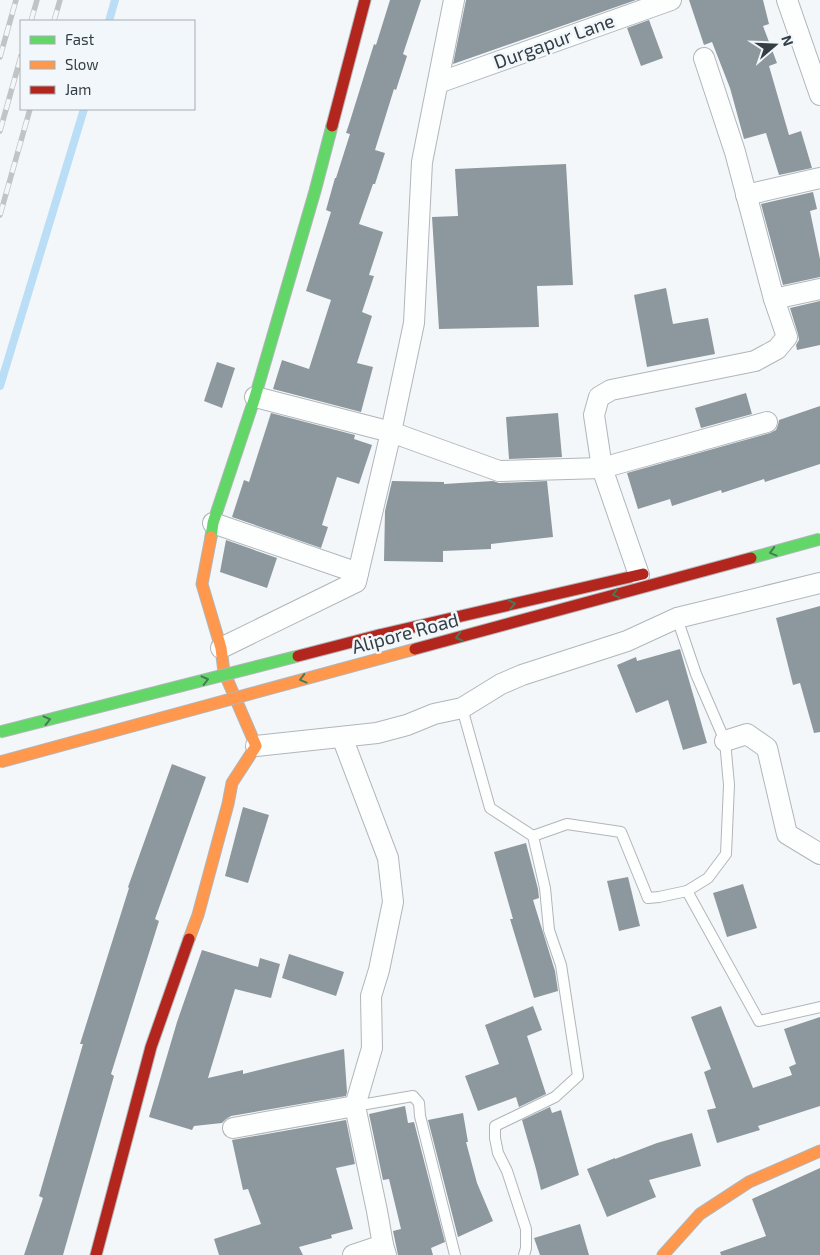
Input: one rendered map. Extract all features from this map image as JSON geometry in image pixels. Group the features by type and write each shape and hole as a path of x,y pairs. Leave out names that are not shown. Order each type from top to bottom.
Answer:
{"street":[{"path":"256,746 224,672 221,648 202,584 213,523 255,397 315,191 366,0"},
{"path":"221,648 356,582 414,323 422,162 454,0"},
{"name":"Durgapur Lane","path":"438,83 671,0"},
{"path":"787,0 820,96"},
{"path":"648,573 602,468 594,415 599,397 611,390 755,361 776,349 787,337 774,299 735,152 704,58"},
{"path":"746,195 820,178"},
{"path":"774,299 820,289"},
{"path":"255,397 391,432 499,472 602,468 767,422"},
{"path":"213,523 358,573"},
{"name":"Alipore Road","path":"0,762 820,539"},
{"name":"Alipore Road","path":"0,732 379,634 648,573"},
{"path":"256,746 377,733 407,725 434,714 462,708 501,684 522,675 627,641 677,618 820,583"},
{"path":"725,741 747,734 767,748 787,834 820,854"},
{"path":"342,737 388,858 393,902 379,970 371,996 372,1048 355,1106 384,1250 353,1255"},
{"path":"96,1255 151,1047 198,915 232,783 256,746"},
{"path":"234,1128 355,1106"},
{"path":"662,1255 700,1214 748,1182 820,1151"}],"lane":[{"path":"533,836 567,824 621,832 648,898 687,891 708,878 726,854 729,785 725,741 696,674 677,618"},
{"path":"462,708 490,808 533,836 546,888 549,930 561,965 578,1076 555,1097 495,1126 498,1153 507,1170 526,1229 524,1255"},
{"path":"687,891 759,1021 820,1006"},
{"path":"355,1106 413,1096 419,1103 420,1116 455,1255"}],"building":[{"path":"390,0 421,0 403,54 407,56 396,90 394,89 375,150 385,153 359,224 383,232 369,275 374,276 362,312 372,316 357,363 373,367 361,412 273,389 282,360 309,369 331,300 306,291 331,212 326,210 350,134 346,133"},
{"path":"466,0 636,0 453,64"},
{"path":"689,0 763,0 769,24 763,26 777,63 769,66 789,135 801,131 812,168 779,175 766,133 744,139 730,88 712,42 704,45"},
{"path":"649,20 663,58 641,66 627,28"},
{"path":"566,164 573,285 537,286 539,327 439,329 432,217 458,216 455,169"},
{"path":"813,192 817,209 810,211 820,259 820,277 783,285 761,204"},
{"path":"666,288 673,324 708,318 715,354 647,367 634,295"},
{"path":"820,301 820,345 797,350 798,334 790,308"},
{"path":"217,362 235,368 222,408 204,401"},
{"path":"746,393 752,414 701,428 695,408"},
{"path":"820,406 820,464 765,482 764,479 722,493 721,490 672,506 670,499 638,509 627,473 770,433 776,430 779,420"},
{"path":"271,413 355,435 354,439 372,445 359,484 337,477 322,525 328,527 321,548 232,517 244,480 249,482"},
{"path":"558,413 562,457 509,459 506,417"},
{"path":"392,481 444,482 444,484 493,481 499,483 547,481 553,537 491,544 491,549 443,551 443,562 384,561 385,511"},
{"path":"226,540 277,558 267,588 220,572"},
{"path":"820,606 820,732 814,733 800,683 793,685 776,618"},
{"path":"680,649 707,743 683,750 668,700 636,713 617,665 636,657 637,661"},
{"path":"172,764 206,777 155,919 159,921 111,1074 114,1076 63,1255 24,1255 43,1198 39,1196 83,1044 80,1044 128,887"},
{"path":"243,807 269,815 248,883 225,876"},
{"path":"526,843 538,889 539,898 533,900 555,971 558,991 534,998 510,919 513,919 494,852"},
{"path":"628,877 640,926 619,931 607,881"},
{"path":"743,884 757,928 727,937 713,893"},
{"path":"202,950 258,967 260,958 280,964 271,998 235,989 208,1078 243,1070 243,1074 344,1049 346,1096 231,1116 222,1123 194,1126 192,1130 149,1117 177,1022"},
{"path":"289,954 344,972 336,996 282,978"},
{"path":"533,1006 542,1030 527,1036 546,1094 519,1107 516,1097 478,1111 465,1076 499,1064 485,1025"},
{"path":"721,1006 753,1088 792,1075 789,1067 796,1064 784,1029 820,1017 820,1106 758,1126 760,1130 717,1143 707,1110 716,1108 704,1072 711,1069 691,1017"},
{"path":"405,1106 408,1123 414,1122 445,1242 431,1248 433,1255 398,1255 393,1231 401,1229 389,1179 383,1180 369,1114"},
{"path":"550,1107 552,1113 561,1110 579,1175 541,1190 522,1120"},
{"path":"463,1113 468,1142 466,1142 477,1183 493,1221 458,1237 428,1120"},
{"path":"346,1120 355,1164 336,1168 353,1229 331,1235 332,1238 299,1247 303,1255 219,1255 214,1239 261,1224 248,1189 243,1190 232,1140"},
{"path":"692,1133 701,1166 649,1180 656,1197 607,1217 587,1169 657,1143"},
{"path":"820,1168 820,1255 721,1255 720,1252 766,1236 752,1199"},
{"path":"580,1224 589,1255 540,1255 534,1238"}],"waterway":[{"path":"109,20 115,0"},
{"path":"0,386 84,110"}],"railway":[{"path":"0,57 16,0"},
{"path":"31,20 37,0"},
{"path":"54,20 60,0"},
{"path":"0,131 20,60"},
{"path":"0,215 30,110"}],"traffic: fast":[{"path":"211,537 213,523 255,397 332,126"},
{"path":"751,558 820,539"},
{"path":"0,732 298,656"}],"traffic: slow":[{"path":"189,939 198,915 232,783 256,746 224,672 221,648 202,584 211,537"},
{"path":"0,762 415,649"},
{"path":"663,1255 700,1214 749,1182 820,1151"}],"traffic: jam":[{"path":"332,126 365,0"},
{"path":"415,649 751,558"},
{"path":"379,635 643,574"},
{"path":"298,656 379,635"},
{"path":"96,1255 151,1047 189,939"}]}
